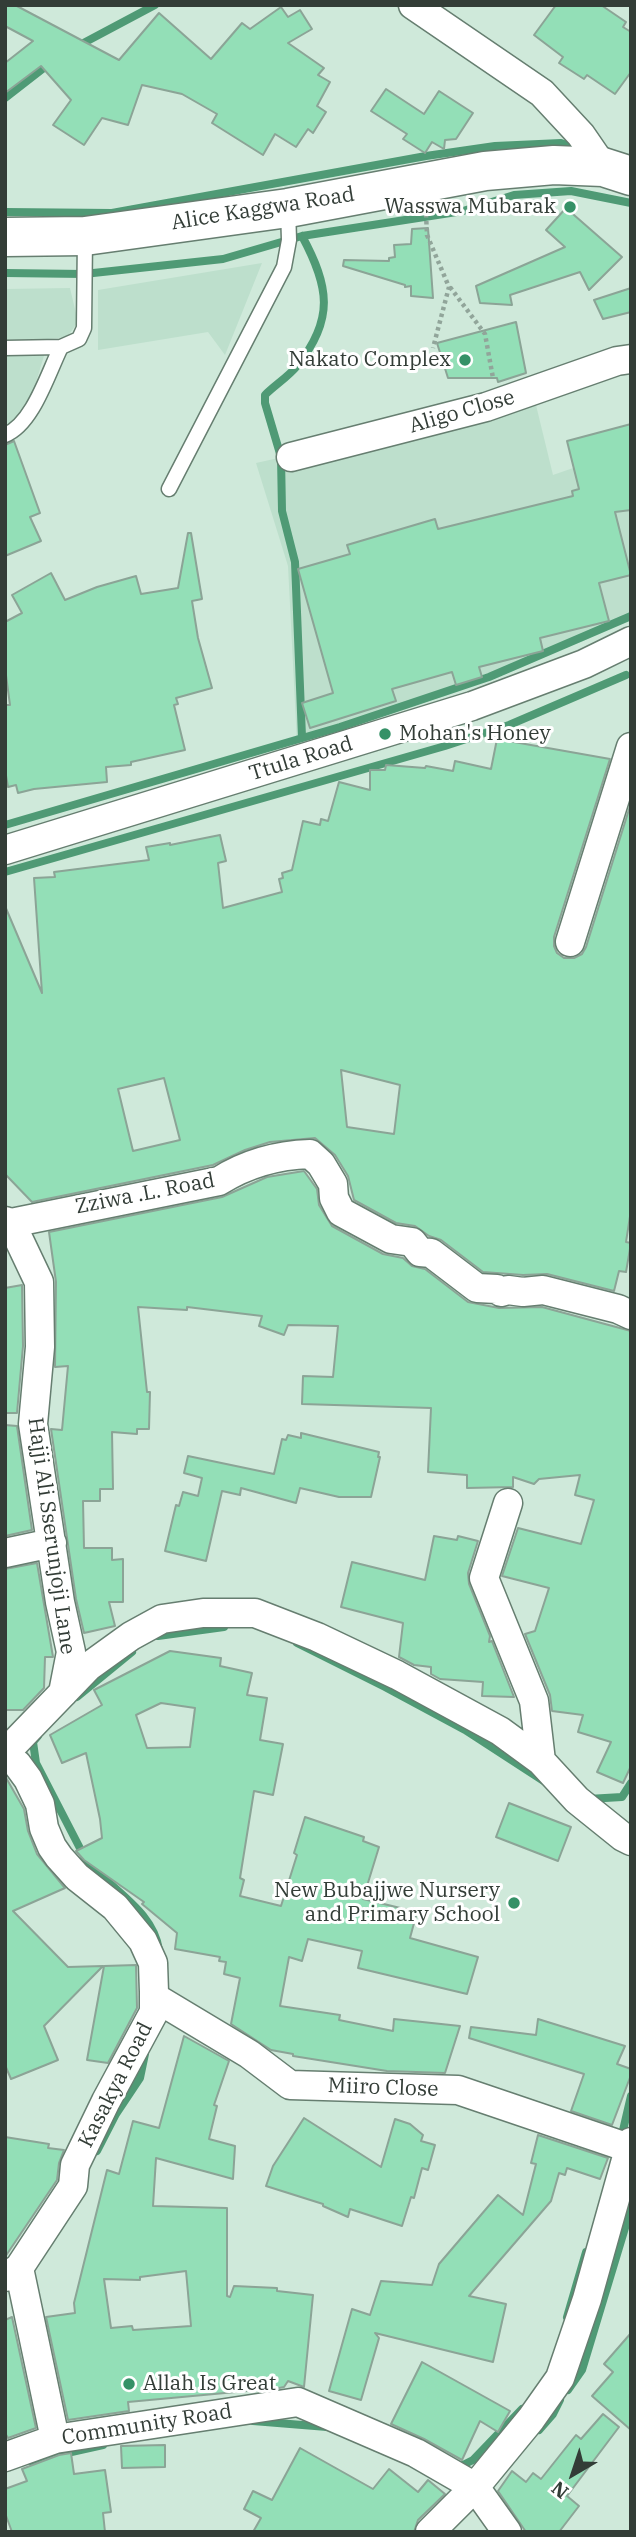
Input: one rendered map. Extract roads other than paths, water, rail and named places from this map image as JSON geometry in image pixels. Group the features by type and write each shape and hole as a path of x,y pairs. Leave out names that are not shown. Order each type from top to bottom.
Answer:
{"street":[{"path":"413,5 542,93 617,171"},
{"name":"Alice Kaggwa Road","path":"5,237 85,236 288,208 485,171 554,165 617,171"},
{"name":"Aligo Close","path":"291,457 504,401 617,361 631,359"},
{"name":"Ttula Road","path":"5,850 472,706 584,664 631,640"},
{"path":"570,942 631,747"},
{"name":"Zziwa .L. Road","path":"8,1222 219,1181 241,1167 293,1154 310,1154 321,1164 333,1184 334,1198 341,1212 391,1239 412,1242 420,1252 431,1254 477,1288 497,1289 501,1292 543,1290 631,1315"},
{"name":"Hajji Ali Sserunjoji Lane","path":"8,1222 39,1282 40,1347 33,1424 60,1602 71,1652 63,1693"},
{"path":"508,1503 484,1578 534,1701 541,1761"},
{"path":"5,1553 52,1543"},
{"path":"5,1755 88,1667 131,1636 162,1619 203,1613 255,1613 317,1637 397,1675 500,1731 541,1761 577,1800 628,1833"},
{"name":"Kasakya Road","path":"5,1755 17,1764 28,1779 40,1804 44,1828 52,1847 77,1877 116,1907 143,1941 153,1963 154,1997 154,2012 75,2165 73,2186 12,2272"},
{"name":"Miiro Close","path":"154,1997 249,2054 290,2085 458,2090 630,2145"},
{"path":"430,2532 475,2487 560,2378 587,2299 630,2145"},
{"path":"12,2272 55,2439"},
{"name":"Community Road","path":"5,2457 55,2439 298,2402 416,2453 475,2487"},
{"path":"475,2487 508,2532"}],"lane":[{"path":"169,489 284,267 289,240 288,208"},
{"path":"5,348 61,347 79,339 84,328 85,236"},
{"path":"5,435 26,421 61,347"}],"waterway":[{"path":"76,47 155,5"},
{"path":"5,98 50,63"},
{"path":"5,212 112,213 495,146 561,143 580,150"},
{"path":"5,273 84,274 223,259 302,236 463,211 514,195 571,191 631,203"},
{"path":"302,236 318,271 322,287 322,317 318,333 297,366 265,395 281,457 282,511 295,562 302,737"},
{"path":"5,825 340,727 489,677 631,616"},
{"path":"5,872 445,746 509,725 626,675"},
{"path":"158,1636 224,1627"},
{"path":"297,1643 465,1730 545,1782"},
{"path":"77,1697 132,1652"},
{"path":"38,1736 33,1742 36,1763 84,1856 148,1922 159,1950"},
{"path":"588,1799 622,1797 631,1783"},
{"path":"97,2151 116,2114 140,2078 145,2054"},
{"path":"621,2139 631,2096"},
{"path":"568,2390 582,2370 631,2208"},
{"path":"567,2317 586,2252"},
{"path":"539,2430 553,2414 560,2400"},
{"path":"457,2468 473,2460 522,2409"},
{"path":"253,2421 327,2427"},
{"path":"31,2461 103,2445"}],"place":[{"name":"Wasswa Mubarak","path":"570,207"},
{"name":"Nakato Complex","path":"465,360"},
{"name":"Mohan's Honey","path":"385,734"},
{"name":"New Bubajjwe Nursery and Primary School","path":"514,1903"},
{"name":"Allah Is Great","path":"129,2384"}]}
